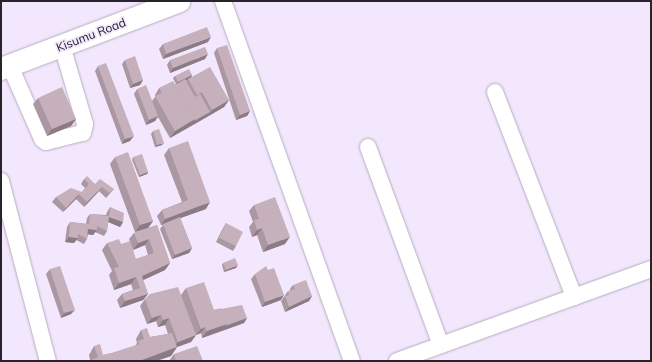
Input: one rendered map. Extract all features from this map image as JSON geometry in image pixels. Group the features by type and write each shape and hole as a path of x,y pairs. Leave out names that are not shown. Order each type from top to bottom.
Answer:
{"highway":[{"name":"Kisumu Road","path":"6,68 168,3"}],"street":[{"path":"223,1 352,361"},
{"path":"6,68 42,139 46,142 83,133 85,124 62,46"},
{"path":"495,92 574,297"},
{"path":"368,146 441,345"},
{"path":"2,186 48,361"},
{"path":"397,361 651,269"}],"building":[{"path":"207,27 211,37 166,54 163,44"},
{"path":"227,45 250,111 240,115 217,48"},
{"path":"205,47 208,54 173,68 170,60"},
{"path":"135,56 143,80 133,84 125,60"},
{"path":"106,63 134,136 125,139 98,66"},
{"path":"210,67 229,100 212,110 202,92 197,95 188,79"},
{"path":"189,69 192,75 178,82 175,76"},
{"path":"185,79 195,97 200,94 210,112 194,121 195,119 175,85"},
{"path":"173,81 195,119 175,131 155,96 162,93 159,88"},
{"path":"146,85 158,116 149,120 137,89"},
{"path":"62,87 76,119 52,129 38,98"},
{"path":"159,129 164,143 157,145 153,131"},
{"path":"188,141 210,202 165,219 162,210 188,200 169,148"},
{"path":"128,152 153,221 140,225 115,157"},
{"path":"142,154 148,172 140,175 133,157"},
{"path":"87,176 95,184 100,179 114,189 109,193 102,187 87,202 79,194 66,208 56,197 71,188 82,192 89,184 84,179"},
{"path":"275,197 290,237 268,245 262,228 257,230 254,220 259,219 254,205"},
{"path":"110,207 124,213 123,222 109,217 107,231 97,226 97,230 88,229 87,239 78,234 78,238 69,237 70,222 89,224 90,214 109,216"},
{"path":"180,217 192,248 175,255 163,224"},
{"path":"226,223 243,232 236,246 219,238"},
{"path":"157,225 170,263 142,276 148,294 125,301 122,294 140,288 136,277 119,283 114,268 119,267 107,243 119,239 121,244 130,241 136,259 154,253 149,239 138,243 134,233"},
{"path":"235,258 238,265 226,270 223,263"},
{"path":"60,266 75,310 64,313 50,269"},
{"path":"266,266 268,270 274,268 284,295 265,302 255,274"},
{"path":"306,280 312,296 289,307 285,296 289,295 288,291 295,289 293,285"},
{"path":"204,282 214,310 221,308 227,324 207,331 205,327 201,329 186,288"},
{"path":"178,287 196,335 178,342 169,318 163,320 161,315 152,318 145,299 150,294"},
{"path":"242,305 247,318 225,326 227,324 221,309"},
{"path":"147,328 150,337 172,333 177,347 139,361 89,361 98,357 94,346 100,344 103,355 139,344 138,341 144,339 141,330"},
{"path":"197,346 203,361 176,361 174,354"}]}
